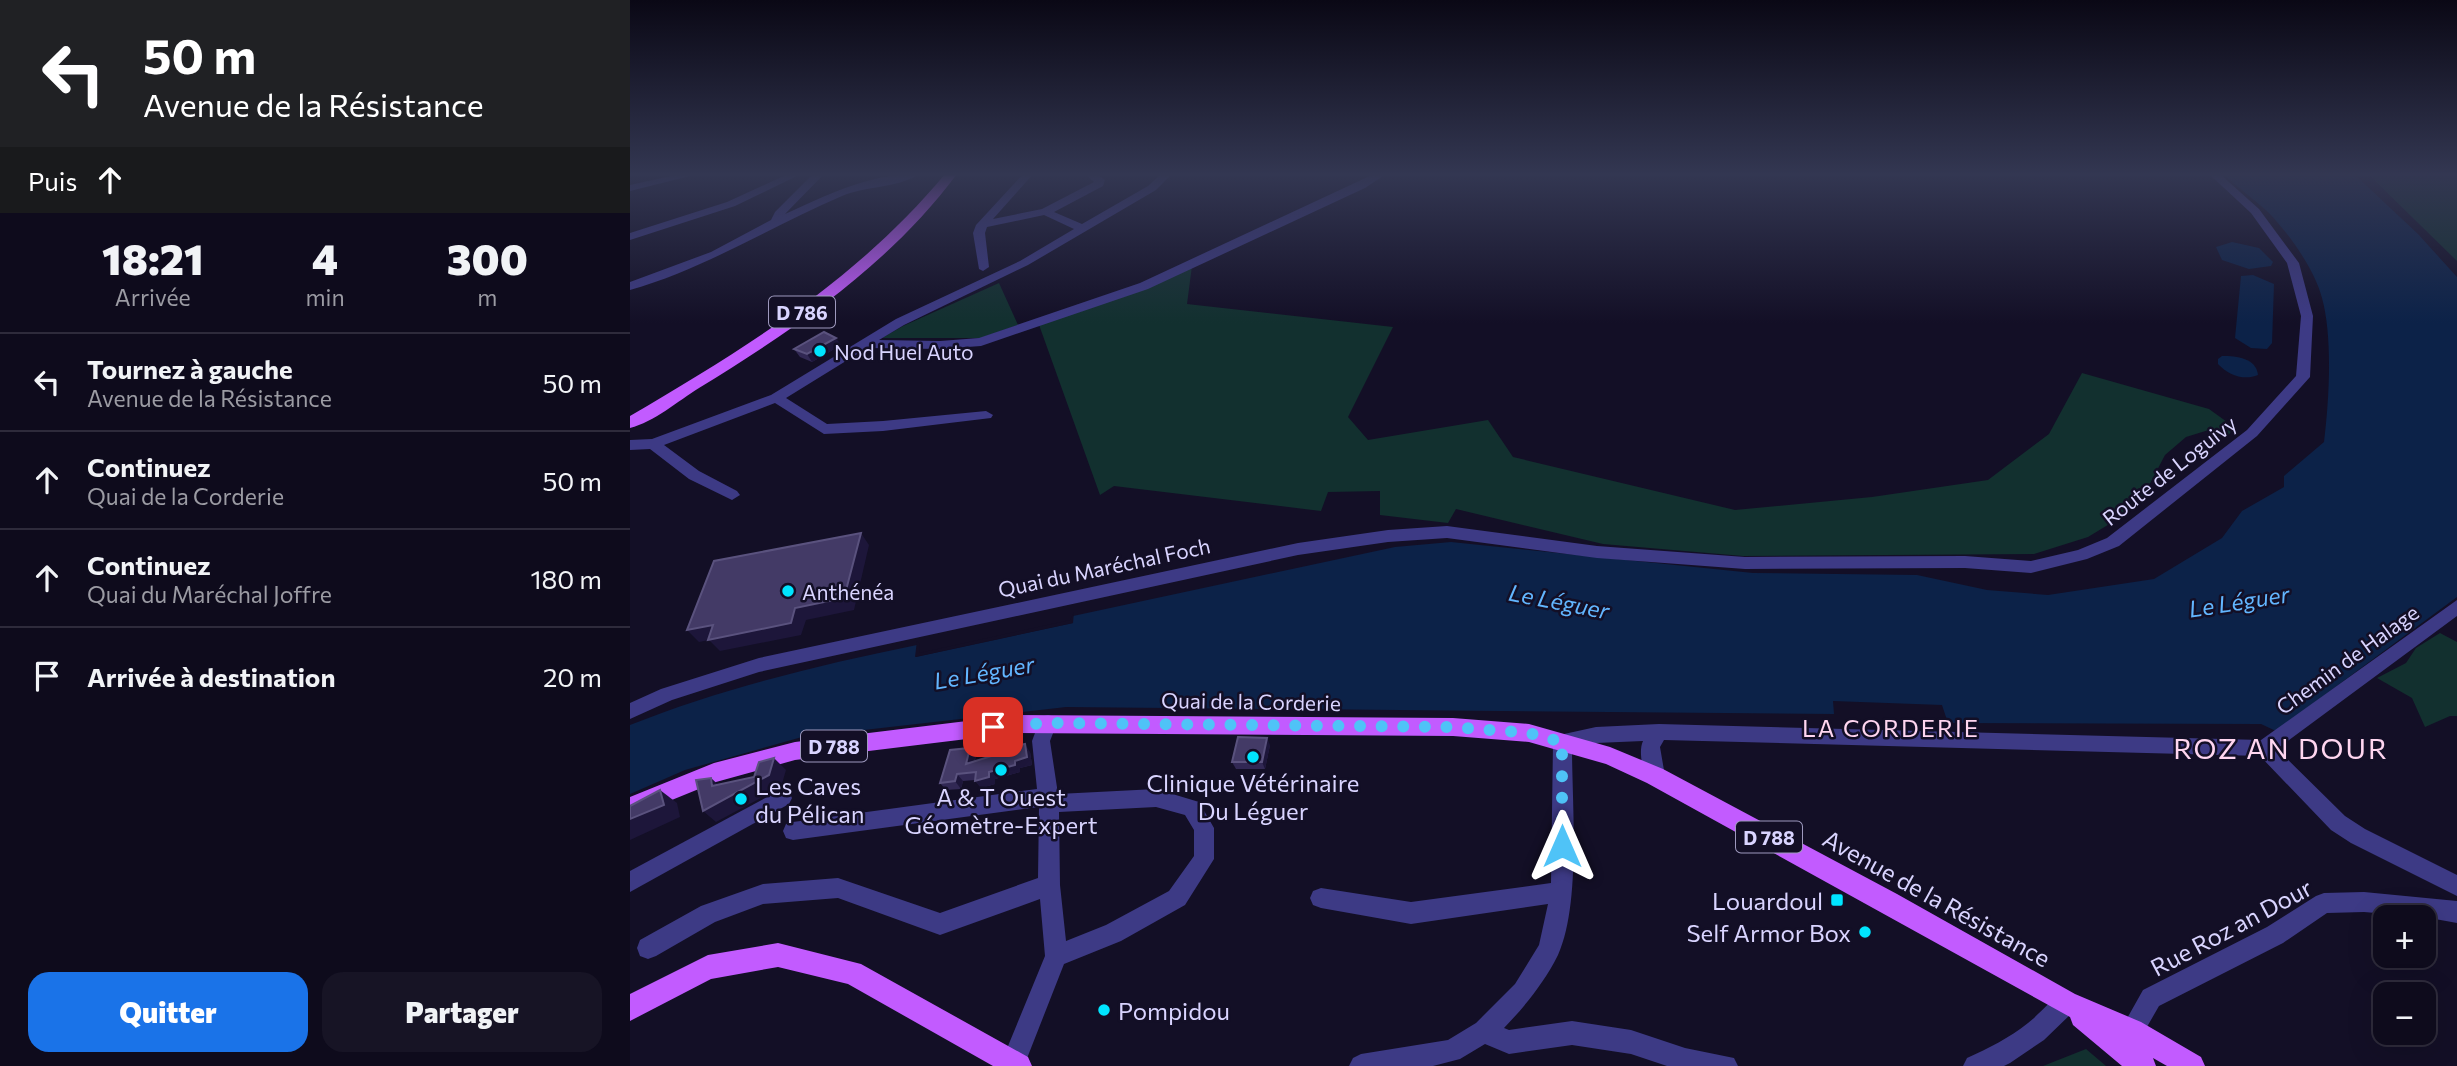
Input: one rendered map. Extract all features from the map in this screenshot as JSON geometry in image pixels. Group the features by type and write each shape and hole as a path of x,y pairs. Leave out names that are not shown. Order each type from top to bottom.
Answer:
{"main road":[{"name":"D 786","path":"630,423 726,363 832,290 907,224"},
{"name":"Quai de la Corderie","path":"1048,723 1453,727"},
{"name":"D 788","path":"630,807 714,773 795,751 1016,724 1048,723"},
{"name":"Avenue de la Résistance","path":"1453,727 1529,733 1610,756 1655,776 1878,896 2066,1003 2132,1031 2192,1066"},
{"path":"630,1008 708,967 778,955 852,973 1014,1065"},
{"path":"2066,1003 2143,1066"}],"street":[{"path":"630,237 670,224"},
{"path":"630,286 715,254 773,224"},
{"path":"983,268 979,233 982,225 988,224"},
{"path":"1072,224 1082,228"},
{"path":"630,445 653,444 775,398 900,322 976,288 1089,224"},
{"path":"866,344 940,345 993,338 1144,286 1282,224"},
{"name":"Route de Loguivy","path":"1597,552 1745,563 1965,562 2031,567 2081,555 2113,542 2252,433 2303,377 2307,316 2293,263 2264,224"},
{"path":"775,398 824,429 986,415"},
{"path":"630,440 653,444 694,475 732,495"},
{"name":"Quai du Maréchal Foch","path":"630,711 667,695 759,665 1298,549 1388,536 1447,532 1597,552"},
{"name":"Chemin de Halage","path":"2264,748 2457,607"},
{"path":"1014,1065 1056,956 1049,885 1048,800 1041,741 1048,723"},
{"path":"1655,776 1650,746 1659,733"},
{"path":"1361,1066 1452,1051 1484,1031 1523,992 1549,948 1563,892 1562,742 1596,735 1659,733 2264,748 2338,822 2358,836 2457,886"},
{"path":"630,882 782,798"},
{"path":"793,831 1048,800 1156,798 1192,808 1204,828 1204,859 1177,898 1113,933 1056,956"},
{"path":"648,948 709,914 763,894 838,888 940,924 1049,885"},
{"path":"1321,898 1411,913 1563,892"},
{"name":"Rue Roz an Dour","path":"2132,1031 2151,998 2275,935 2324,903 2364,902 2457,912"},
{"path":"1975,1066 2003,1056 2048,1022 2066,1003"},
{"path":"1484,1031 1508,1042 1572,1033 1631,1042 1685,1060 1726,1066"}],"green space":[{"path":"2419,224 2457,224 2457,261"},
{"path":"1192,266 1187,304 1393,327 1348,417 1368,440 1488,420 1513,457 1735,510 1872,497 1988,480 2049,434 2082,373 2209,409 2234,427 2228,436 2212,429 2186,437 2165,455 2143,497 2116,520 2088,537 2034,554 1743,556 1603,544 1456,509 1448,523 1380,515 1380,491 1328,492 1321,511 1114,486 1100,495 1038,322"},
{"path":"999,283 1018,325 981,338 882,338 903,326"},
{"path":"2440,633 2457,642 2457,716 2450,716 2425,727 2412,698 2377,678 2406,663 2416,648"},
{"path":"2086,1049 2106,1066 2043,1066"}],"water":[{"name":"Le Léguer","path":"2278,224 2407,224 2457,277 2457,597 2276,731 2261,724 1948,723 1942,705 1833,701 1834,714 1066,707 802,737 685,770 630,794 630,725 700,700 808,669 880,653 917,645 916,657 1073,623 1073,616 1395,547 1451,542 1753,573 1917,575 1987,590 2048,595 2154,579 2222,538 2242,511 2284,487 2284,476 2324,442 2328,332 2318,287 2292,241"},
{"path":"2232,242 2259,248 2273,262 2271,266 2249,269 2222,260 2216,247"},
{"path":"2253,275 2274,284 2272,343 2267,349 2251,348 2235,338 2241,276"},
{"path":"2222,356 2250,362 2258,375 2242,377 2231,374 2218,364 2218,359"}],"pier":[{"path":"1074,612 1073,623 915,657 917,641 920,644 919,653 1070,620"}],"building":[{"path":"824,332 836,338 807,354 794,349"},
{"name":"Anthénéa","path":"861,533 844,598 795,608 791,623 708,640 713,625 687,630 714,561"},
{"path":"1238,737 1267,738 1262,762 1232,762"},
{"path":"1025,744 1027,757 1015,761 1015,765 989,772 989,777 975,781 976,772 957,774 955,781 940,783 950,750 970,748 966,764 998,754 999,749"},
{"path":"774,758 769,775 703,811 696,780 711,778 712,786 754,777 759,762"},
{"path":"660,790 664,805 630,819 630,806"}],"place":[{"name":"Nod Huel Auto","path":"820,351"},
{"name":"Anthénéa","path":"788,591"},
{"name":"Clinique Vétérinaire Du Léguer","path":"1253,757"},
{"name":"A & T Ouest Géomètre-Expert","path":"1001,770"},
{"name":"Les Caves du Pélican","path":"741,799"},
{"name":"Louardoul","path":"1837,900"},
{"name":"Self Armor Box","path":"1865,932"},
{"name":"Pompidou","path":"1104,1010"}],"district":[{"name":"LA CORDERIE","path":"1891,727"},
{"name":"ROZ AN DOUR","path":"2281,748"}],"route":[{"path":"993,727 1048,723 1453,727 1529,733 1562,742 1562,846"}]}
